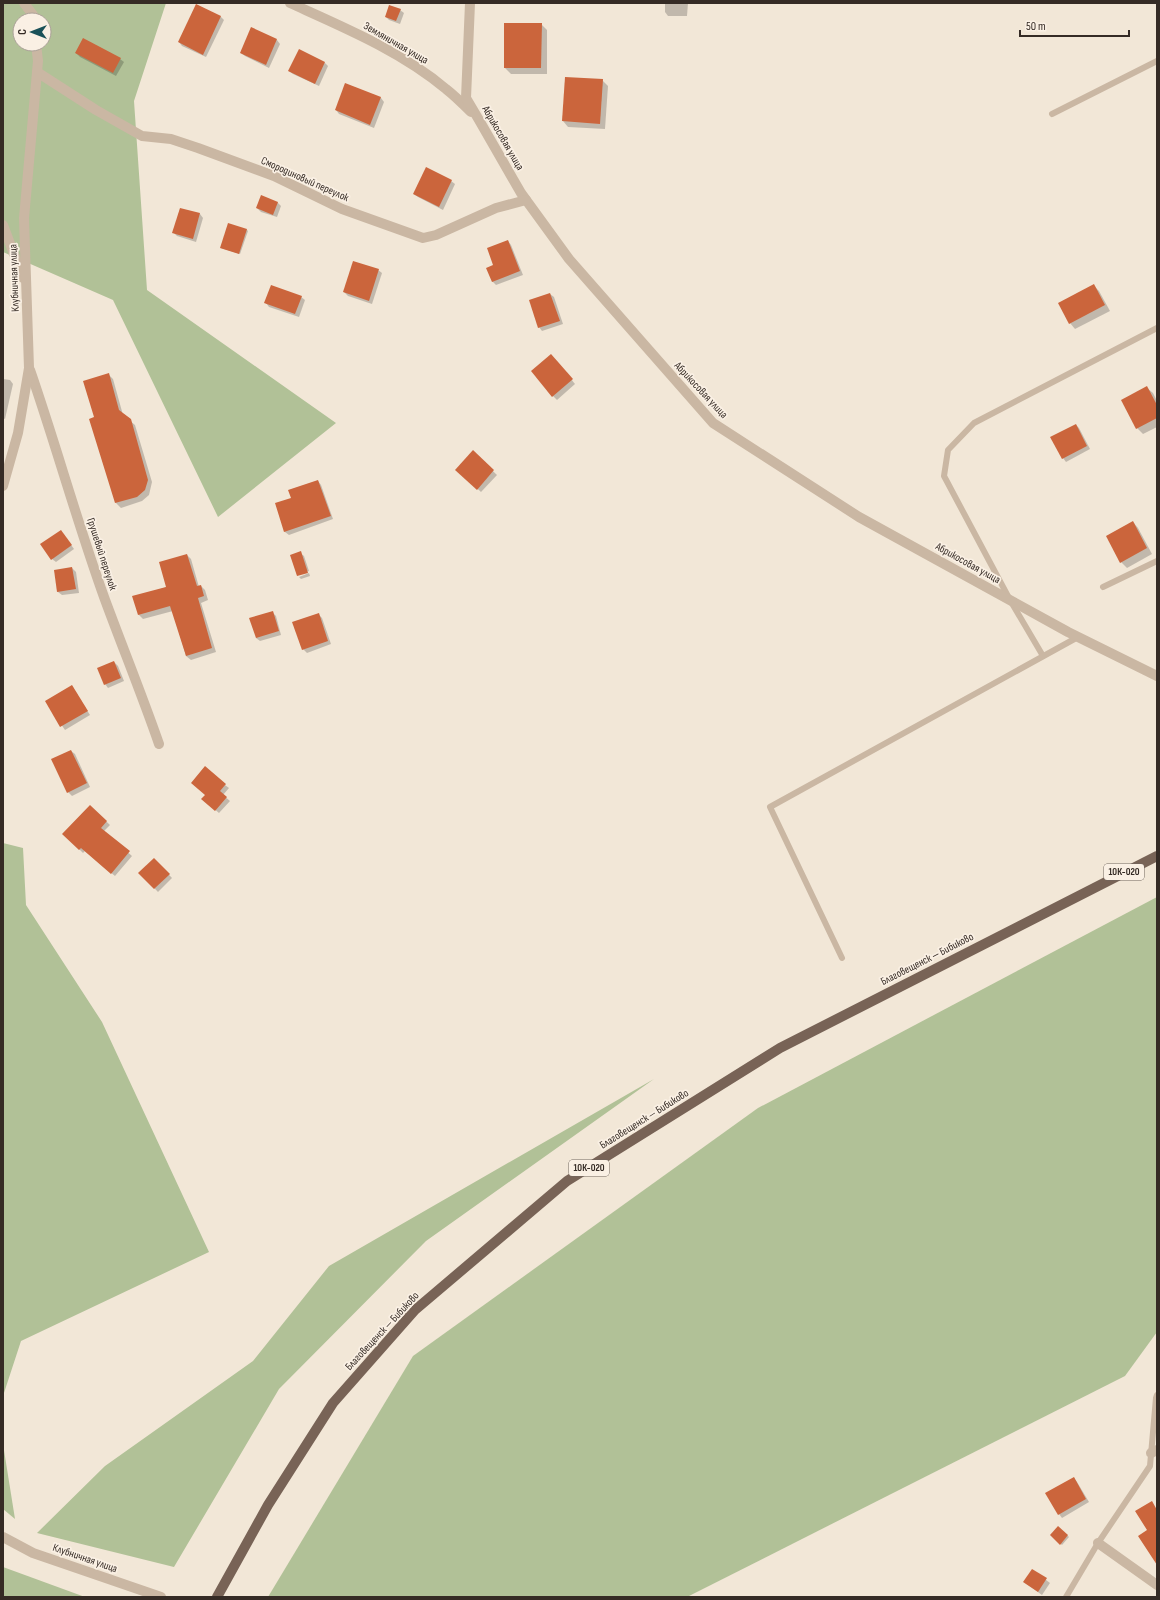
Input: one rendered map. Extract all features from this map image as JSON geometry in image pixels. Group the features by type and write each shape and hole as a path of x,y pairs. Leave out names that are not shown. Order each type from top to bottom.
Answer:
{"main road":[{"name":"Благовещенск — Бибиково","path":"218,1597 268,1505 333,1403 415,1310 567,1181 780,1048 1157,856"}],"street":[{"path":"24,3 31,12"},
{"name":"Земляничная улица","path":"290,3 307,7 415,66 446,89 479,120"},
{"name":"Абрикосовая улица","path":"470,3 466,98 526,200 568,259 713,423 858,516 1078,637 1157,676"},
{"name":"Клубничная улица","path":"3,486 18,433 29,368 24,218 38,61 37,52"},
{"name":"Смородиновый переулок","path":"37,72 96,110 142,136 171,139 212,153 274,176 342,209 423,238 436,235 496,208 526,200"},
{"path":"3,225 26,285"},
{"name":"Грушевый переулок","path":"29,368 52,433 74,507 104,597 159,744"},
{"name":"Клубничная улица","path":"3,1537 33,1552 162,1597"},
{"path":"1098,1543 1157,1585"}],"lane":[{"path":"1052,114 1157,61"},
{"path":"1043,656 1010,600 944,476 948,450 974,423 1157,328"},
{"path":"1103,587 1157,561"},
{"path":"842,958 770,807 1078,637"},
{"path":"1066,1597 1098,1543 1150,1466 1154,1452 1157,1395"}],"green space":[{"path":"3,3 166,3 134,101 147,290 336,423 218,517 113,300 3,252"},
{"path":"3,843 23,848 26,905 102,1022 209,1252 21,1341 3,1396"},
{"path":"1157,897 1157,1332 1125,1376 687,1597 268,1597 413,1356 758,1108"},
{"path":"654,1079 426,1241 279,1389 174,1567 37,1533 105,1466 253,1361 329,1266"},
{"path":"3,1444 15,1519 3,1509"},
{"path":"3,1567 85,1597 3,1597"}],"building":[{"path":"196,4 221,16 203,55 178,42"},
{"path":"389,5 401,9 396,21 385,17"},
{"path":"504,23 542,23 541,68 504,68"},
{"path":"251,27 277,39 266,65 240,53"},
{"path":"83,38 121,58 113,73 75,53"},
{"path":"299,49 325,62 315,84 288,71"},
{"path":"565,77 603,79 600,124 562,121"},
{"path":"345,83 381,97 370,125 335,110"},
{"path":"426,167 452,180 439,207 413,194"},
{"path":"261,195 278,202 273,215 256,208"},
{"path":"180,208 200,213 193,239 172,233"},
{"path":"228,223 247,229 239,254 220,248"},
{"path":"508,240 520,271 492,282 486,268 493,265 487,248"},
{"path":"353,261 379,269 369,301 343,292"},
{"path":"1094,284 1105,305 1069,324 1058,303"},
{"path":"271,285 302,296 295,314 264,303"},
{"path":"550,293 560,321 538,328 529,300"},
{"path":"551,354 573,379 552,397 531,371"},
{"path":"109,373 119,410 131,419 148,480 145,490 137,497 115,503 89,419 94,417 83,381"},
{"path":"1147,386 1157,405 1157,418 1136,429 1121,400"},
{"path":"1076,424 1087,446 1062,459 1050,437"},
{"path":"473,450 494,470 477,490 455,470"},
{"path":"318,480 331,516 284,532 275,503 291,498 288,490"},
{"path":"1133,521 1147,548 1120,563 1106,536"},
{"path":"61,530 72,545 51,560 40,544"},
{"path":"301,551 308,573 297,576 290,555"},
{"path":"187,554 197,586 201,585 204,596 198,598 212,648 186,656 170,606 138,615 132,596 166,587 159,562"},
{"path":"72,567 76,589 57,592 54,570"},
{"path":"273,611 279,631 256,638 249,618"},
{"path":"319,613 328,641 302,650 292,622"},
{"path":"114,661 121,678 104,685 97,668"},
{"path":"72,685 88,711 60,727 45,701"},
{"path":"71,750 87,783 67,793 51,759"},
{"path":"205,766 226,784 220,791 227,797 215,811 201,799 205,795 191,783"},
{"path":"90,805 107,821 101,828 130,851 111,874 81,848 79,850 62,834"},
{"path":"154,858 170,874 154,889 138,873"},
{"path":"1074,1477 1086,1499 1058,1515 1045,1493"},
{"path":"1152,1501 1157,1510 1157,1565 1138,1536 1147,1530 1135,1511"},
{"path":"1058,1526 1068,1535 1060,1545 1050,1535"},
{"path":"1032,1569 1047,1578 1038,1592 1023,1582"}]}
